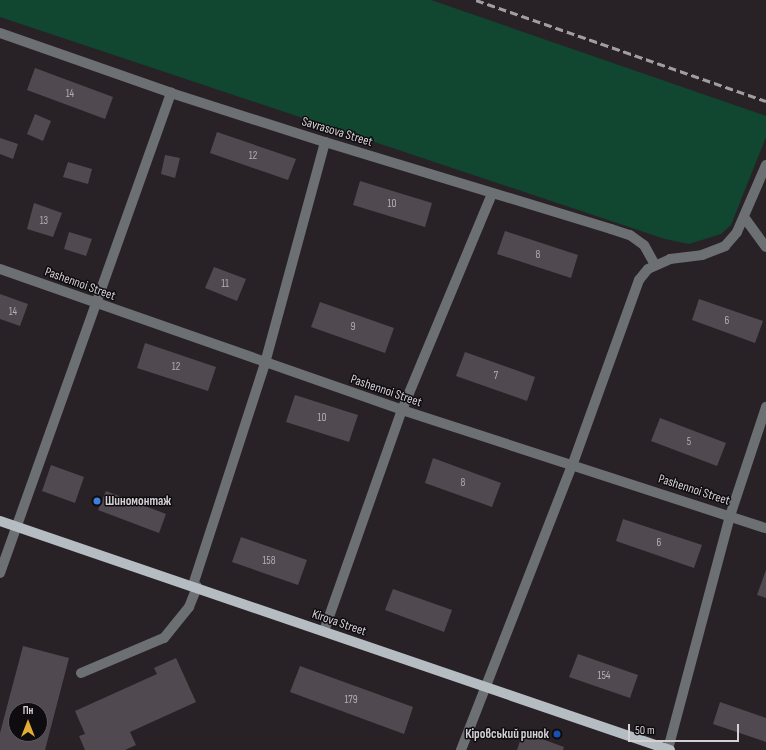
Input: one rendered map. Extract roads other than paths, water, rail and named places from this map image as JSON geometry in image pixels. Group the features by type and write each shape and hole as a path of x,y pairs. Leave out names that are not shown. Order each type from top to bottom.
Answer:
{"main road":[{"name":"Kirova Street","path":"0,520 669,750"}],"street":[{"name":"Savrasova Street","path":"0,33 171,93 630,236 644,245 655,265"},
{"path":"0,573 171,93"},
{"path":"81,673 164,638 189,607 265,363 325,142"},
{"path":"460,750 572,466 639,280 655,265 670,259 702,255 725,246 737,232 764,174 766,165"},
{"path":"324,631 402,410 492,194"},
{"path":"744,218 766,247"},
{"name":"Pashennoi Street","path":"0,269 402,410 766,528"},
{"path":"669,750 730,516 766,407"}],"railway":[{"path":"476,0 766,101"}],"place":[{"name":"Шиномонтаж","path":"97,501"},
{"name":"Кіровський ринок","path":"557,734"}]}
